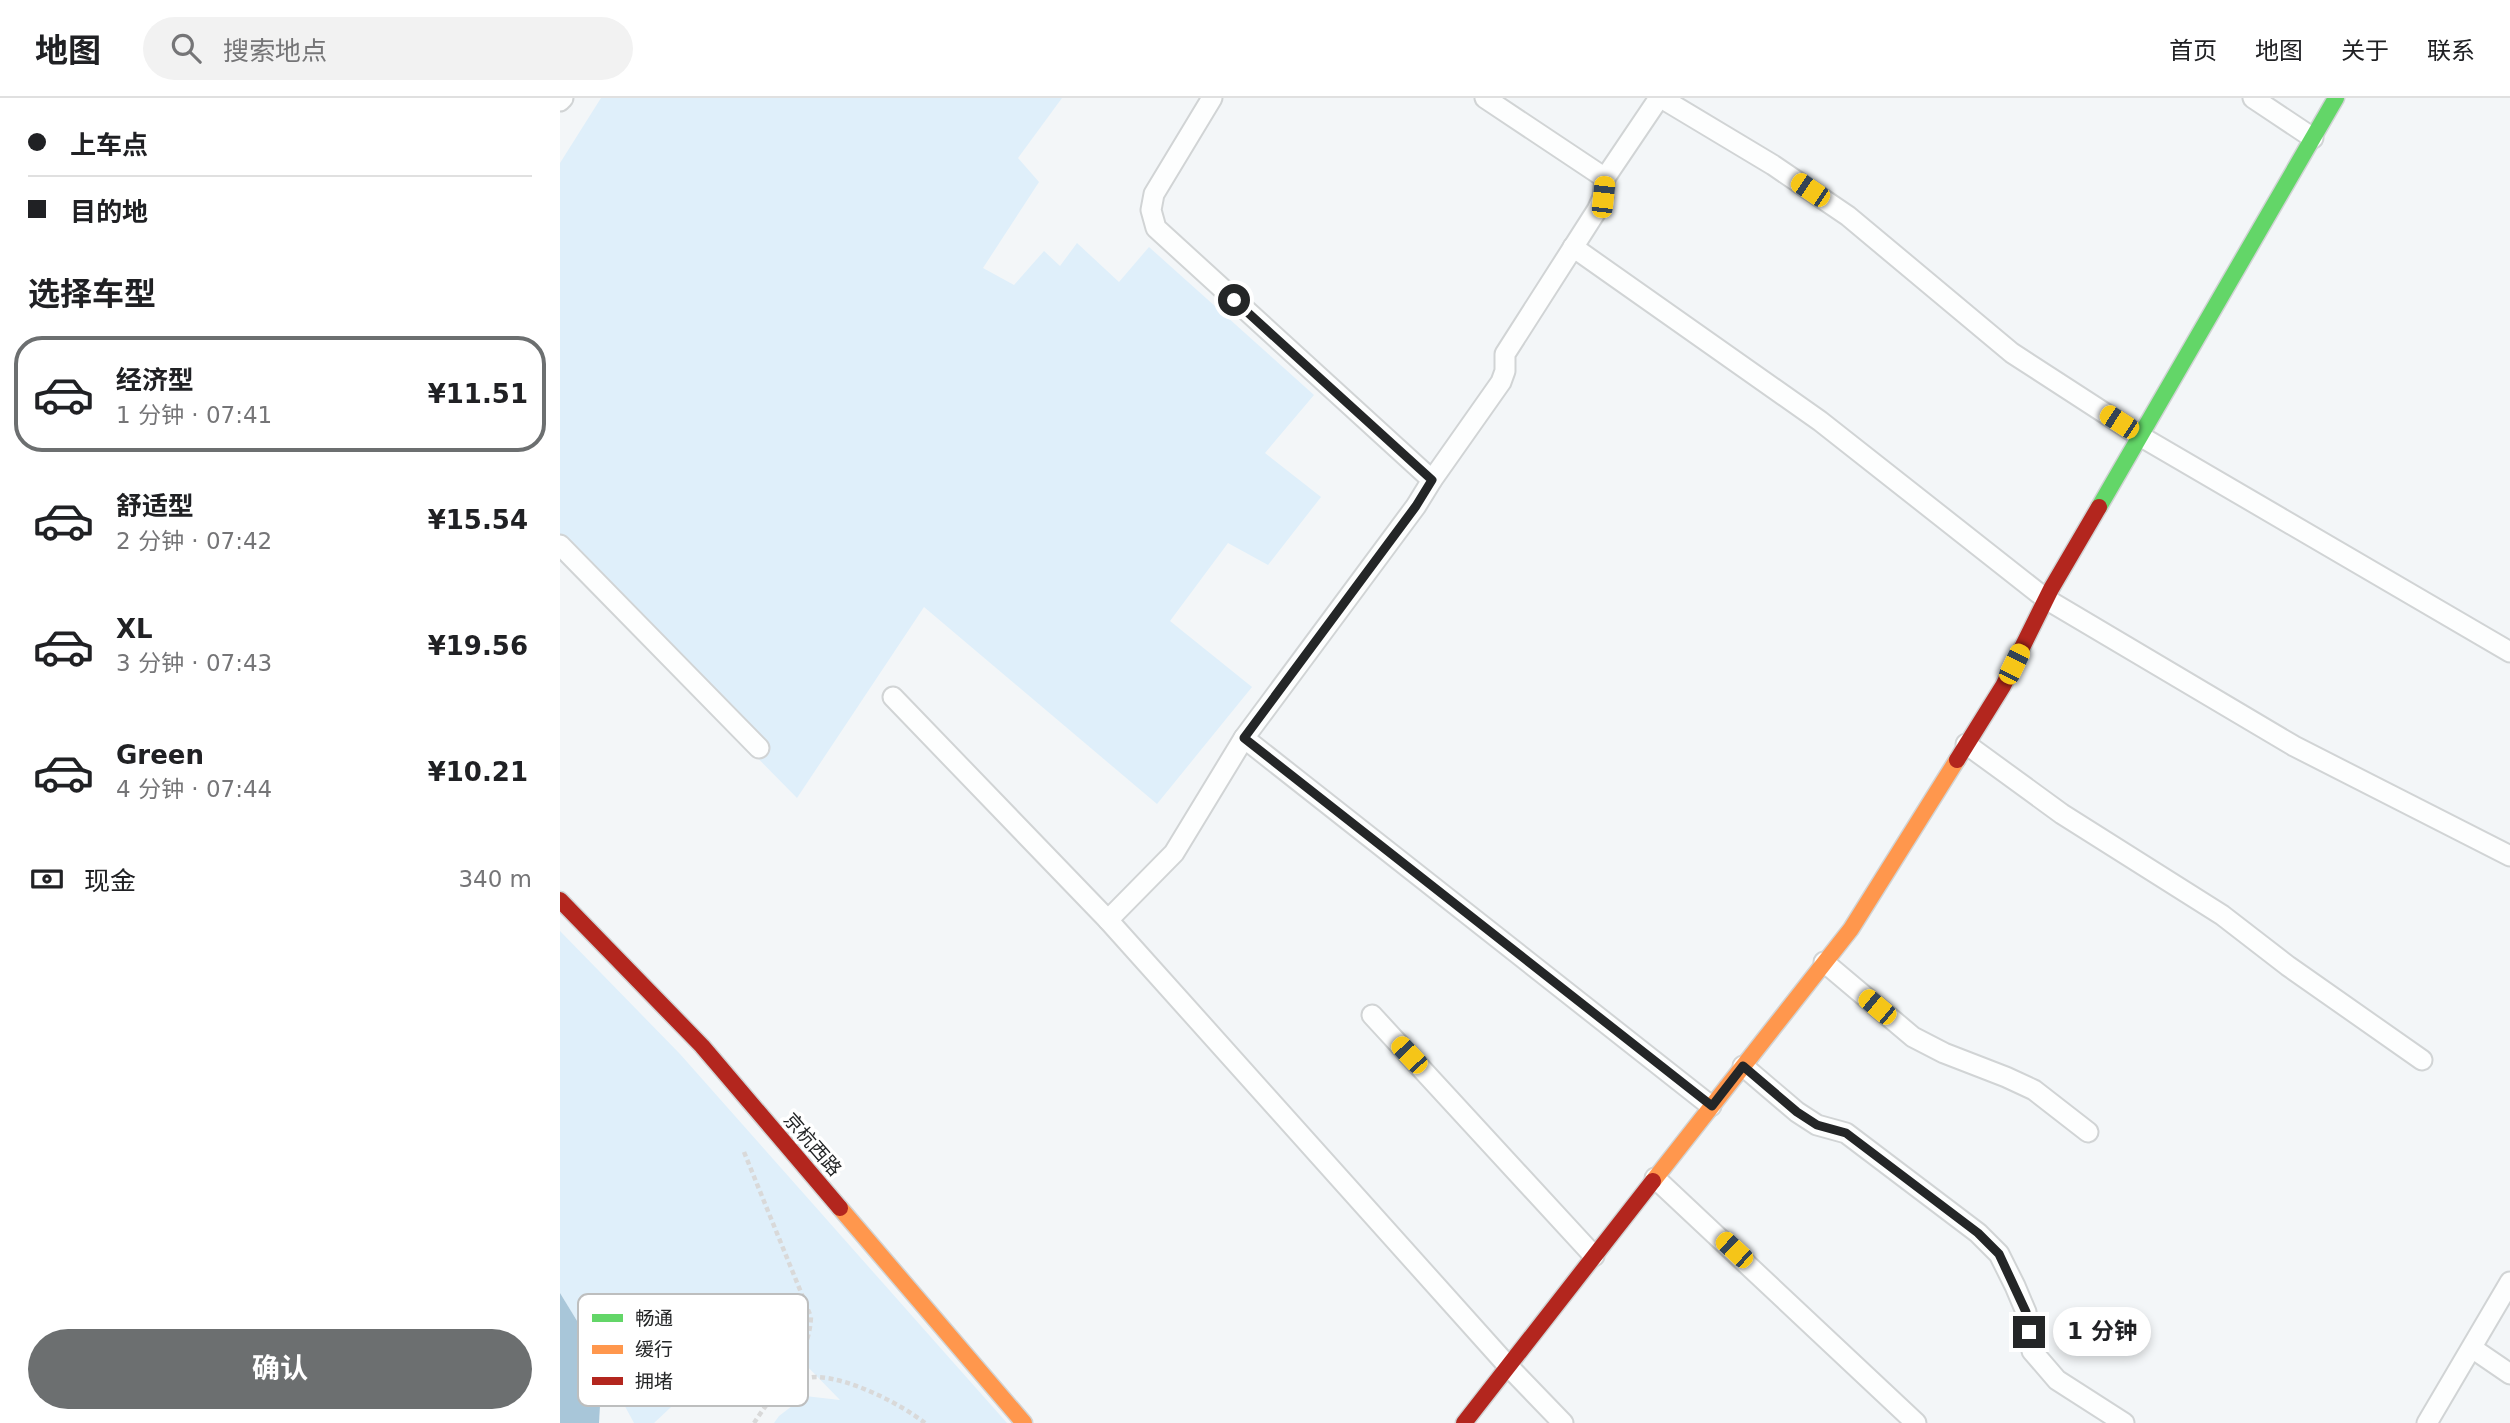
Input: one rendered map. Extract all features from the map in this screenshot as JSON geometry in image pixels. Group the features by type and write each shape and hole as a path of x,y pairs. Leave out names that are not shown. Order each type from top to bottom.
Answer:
{"street":[{"path":"1464,1423 1850,929 2003,686 2046,599 2336,98"},
{"name":"京杭西路","path":"560,900 702,1046 1024,1423"}],"lane":[{"path":"1212,98 1154,194 1151,210 1156,228 1432,480"},
{"path":"1485,98 1605,178"},
{"path":"2253,98 2313,138"},
{"path":"1108,920 1174,853 1244,738 1416,506 1501,382 1505,371 1505,354 1603,197 1605,178 1663,100 1773,165 1848,216 2011,353 2140,436 2510,652"},
{"path":"1573,247 1820,421 2046,599 2294,746 2510,856"},
{"path":"560,545 759,748"},
{"path":"892,697 1108,920 1508,1366 1563,1423"},
{"path":"1244,738 1712,1106"},
{"path":"1966,744 2062,814 2222,915 2288,966 2422,1060"},
{"path":"1824,962 1913,1037 1944,1053 2034,1090 2088,1132"},
{"path":"1373,1015 1594,1256"},
{"path":"1743,1066 1797,1112 1817,1125 1846,1133 1978,1233 1999,1254 2015,1286 2026,1312 2032,1351 2057,1380 2124,1423"},
{"path":"1655,1178 1916,1423"},
{"path":"2427,1423 2510,1282"},
{"path":"2472,1348 2510,1374"}],"path":[{"path":"743,1150 802,1294"},
{"path":"808,1310 811,1317 808,1341"},
{"path":"808,1379 815,1377 851,1385 908,1410 925,1423"},
{"path":"754,1423 767,1406"}],"shaded area":[{"path":"601,98 1062,98 1018,158 1039,182 983,268 1014,285 1044,251 1060,266 1077,243 1119,282 1149,247 1314,395 1265,453 1321,497 1268,565 1228,543 1170,621 1252,687 1157,804 924,607 797,798 560,557 560,163"},
{"path":"560,931 680,1054 1007,1423 774,1423 792,1406 808,1406 808,1396 840,1400 808,1367 808,1294 578,1294 578,1322 560,1293"},
{"path":"625,1406 672,1406 654,1423 634,1423"}],"water":[{"path":"560,1293 578,1322 578,1406 600,1406 599,1423 560,1423"}],"traffic: fast":[{"path":"2099,507 2336,98"}],"traffic: slow":[{"path":"1653,1181 1851,929 1957,760"},
{"path":"840,1208 1024,1423"}],"traffic: jam":[{"path":"1957,760 2003,686 2051,589 2099,507"},
{"path":"560,900 702,1046 840,1208"},
{"path":"1464,1423 1653,1181"}],"route":[{"path":"1234,300 1432,480 1416,506 1244,738 1712,1106 1743,1066 1797,1112 1817,1125 1846,1133 1978,1233 1999,1254 2026,1312 2029,1332"}]}
